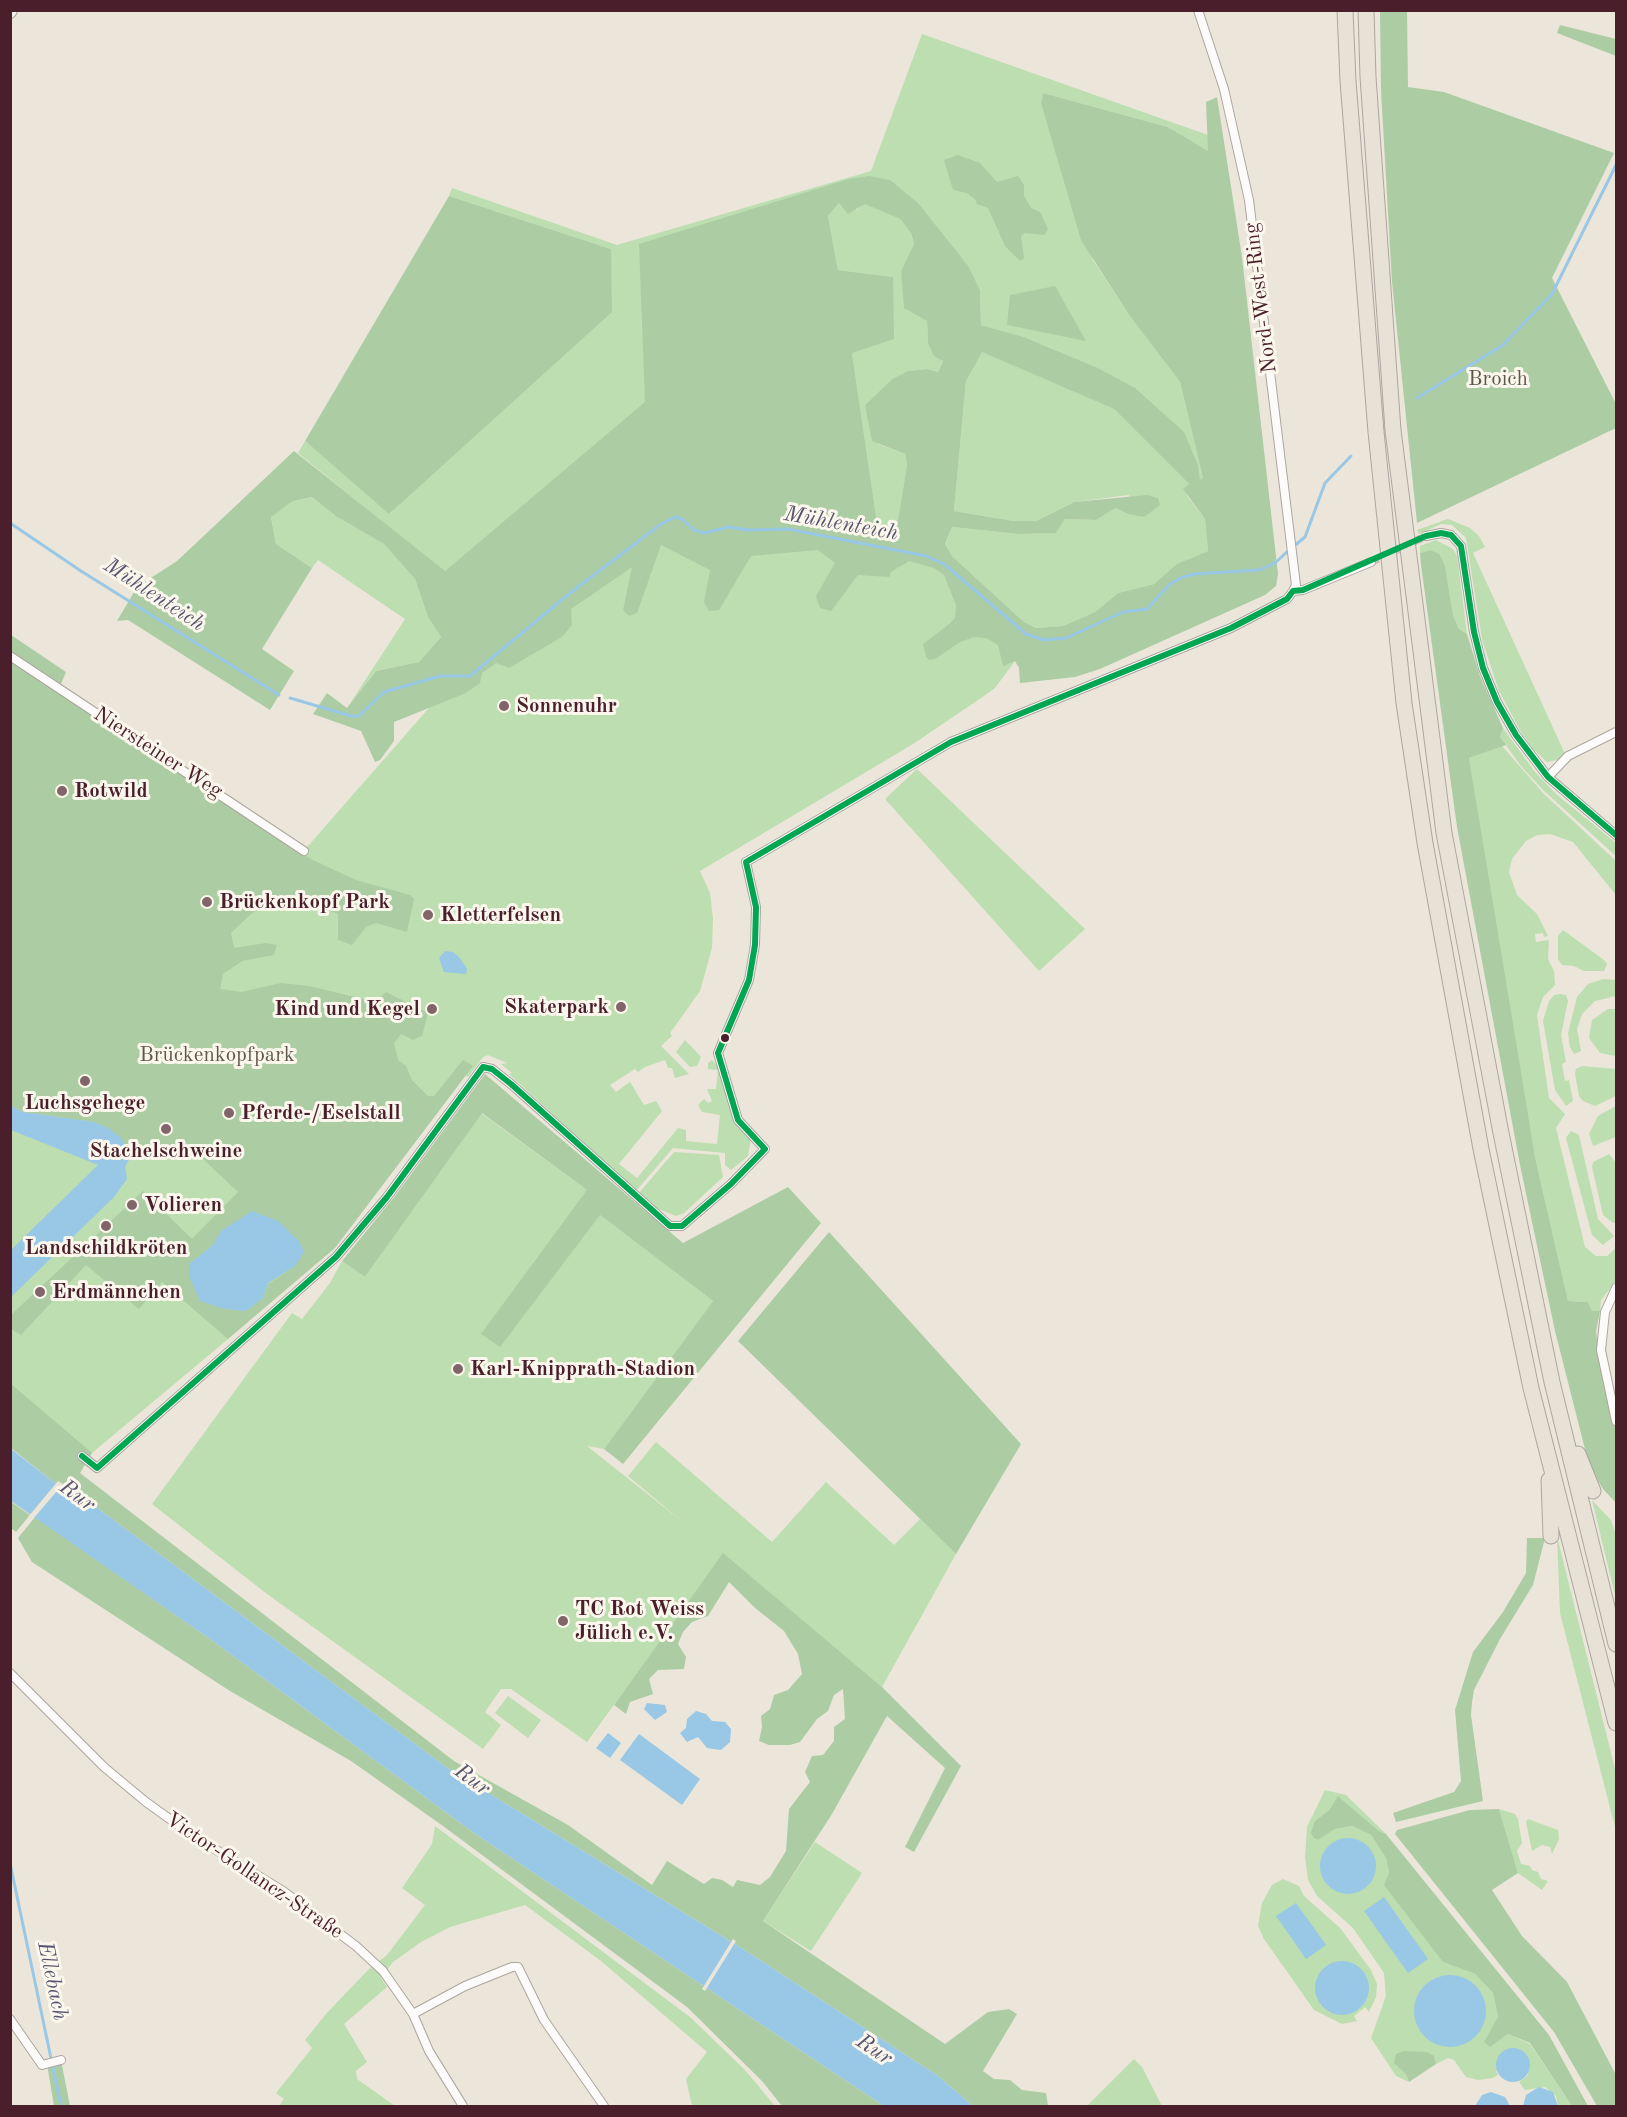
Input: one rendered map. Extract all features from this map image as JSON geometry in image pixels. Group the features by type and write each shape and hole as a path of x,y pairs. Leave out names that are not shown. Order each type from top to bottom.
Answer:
{"highway":[{"path":"1346,10 1348,81 1376,432 1404,703 1444,953 1531,1388 1617,1723"},
{"path":"1366,10 1368,89 1393,430 1444,833 1465,954 1552,1382 1617,1644"},
{"path":"1552,1382 1593,1491"},
{"path":"1549,1456 1551,1536"}],"street":[{"name":"Nord-West-Ring","path":"1198,10 1224,89 1249,200 1296,585 1293,591"},
{"path":"1426,536 1441,532 1451,535 1461,546 1474,632 1483,668 1497,702 1516,735 1548,777 1617,835"},
{"path":"82,1456 97,1468 336,1257 387,1197 483,1067 492,1069 511,1084 670,1226 682,1226 731,1184 765,1149 738,1120 718,1053 750,980 755,945 756,907 746,862 951,742 1231,628 1287,599 1293,591 1303,590 1371,562"},
{"name":"Niersteiner Weg","path":"10,656 304,851"},
{"path":"1548,777 1568,756 1617,732"},
{"path":"1617,1288 1605,1312 1601,1350 1617,1421"},
{"name":"Victor-Gollancz-Straße","path":"10,1673 104,1767 146,1802 192,1835 283,1891 356,1946 383,1971 413,2014 429,2051 463,2106"},
{"path":"413,2014 465,1986 512,1967 518,1967 544,2020 604,2106"},
{"path":"10,2019 42,2066 59,2060"}],"green space":[{"name":"Broich","path":"1380,11 1407,11 1408,87 1444,92 1614,153 1552,278 1616,404 1616,428 1417,523 1392,282 1381,91"},
{"path":"1560,25 1616,39 1616,56 1557,33"},
{"path":"922,34 1208,135 1209,152 1168,127 1043,93 1041,103 1093,260 1129,315 1180,382 1203,478 1200,481 1096,367 1024,337 981,325 980,290 969,267 849,179 647,402 444,572 298,453 305,441 390,514 611,249 449,196 452,188 617,245 871,171"},
{"path":"1043,93 1168,127 1208,151 1206,102 1217,97 1242,257 1278,574 1276,586 1265,595 1100,669 1075,677 1020,683 1019,668 1015,661 1003,666 998,645 986,638 974,637 960,642 935,659 929,660 926,656 923,644 955,618 956,605 944,575 934,568 909,561 891,572 889,577 858,575 831,611 820,608 816,596 835,563 818,550 751,556 719,610 709,611 704,602 710,570 661,545 637,613 629,616 623,610 632,567 571,609 572,625 562,637 509,668 496,663 482,673 480,683 466,693 394,722 394,741 380,760 375,762 361,731 313,714 327,693 347,708 376,671 419,662 441,637 428,617 415,579 384,544 337,517 312,497 293,501 271,517 276,544 312,568 262,649 294,671 270,710 128,620 117,621 137,587 177,561 294,451 445,571 645,402 639,244 849,179 869,176 890,180 918,203 969,267 980,290 981,325 1024,337 1096,367 1135,388 1184,432 1198,465 1200,480 1203,478 1180,382 1129,315 1081,240 1041,103","holes":["839,203 848,214 865,204 900,219 911,233 914,244 901,271 904,308 927,321 928,343 934,356 943,361 938,372 927,369 908,371 892,379 865,405 872,441 905,454 907,465 896,532 889,540 879,536 852,353 894,339 893,277 838,270 828,216","982,352 1114,409 1189,484 1183,489 1205,519 1208,551 1177,564 1154,584 1118,593 1095,612 1063,626 1036,628 1024,622 952,556 945,544 952,527 1018,534 1056,533 1065,519 1096,520 1116,508 1128,514 1144,517 1160,505 1158,498 1147,495 1074,502 1036,521 1014,521 954,511 966,381"]},
{"path":"958,155 980,163 997,182 1018,176 1024,185 1024,196 1031,208 1040,212 1048,229 1044,235 1025,233 1021,236 1024,258 1020,261 1005,246 988,208 977,204 975,199 967,193 953,190 944,160"},
{"path":"449,196 611,249 612,312 389,514 305,441"},
{"path":"839,203 857,210 864,203 900,219 911,233 914,244 901,271 904,293 915,313 927,321 928,343 943,360 938,372 927,369 909,371 892,379 865,405 878,444 905,454 907,465 896,532 889,540 879,536 852,353 893,277 838,270 828,216"},
{"path":"1055,286 1086,341 1007,325 1010,295"},
{"path":"981,351 1114,409 1189,484 1187,496 1205,519 1208,551 1178,564 1154,584 1118,593 1095,612 1063,626 1036,628 1024,622 952,556 945,545 952,527 1018,534 1055,533 1065,519 1096,520 1116,508 1128,514 1129,495 1074,502 1036,521 1014,521 954,511 966,381"},
{"path":"312,497 337,517 384,544 415,579 428,617 441,637 419,662 376,671 347,708 405,619 318,560 312,568 276,544 271,516 293,501"},
{"name":"Brückenkopfpark","path":"662,515 929,557 1006,624 1015,661 995,688 913,744 700,871 710,893 713,919 712,948 700,991 670,1033 672,1036 661,1046 689,1074 675,1078 672,1068 668,1068 665,1060 638,1072 635,1069 610,1085 616,1092 630,1082 644,1105 656,1101 662,1111 619,1164 637,1178 678,1128 686,1130 686,1141 717,1144 720,1115 702,1112 698,1105 704,1099 708,1103 712,1101 707,1089 716,1089 718,1070 708,1069 708,1063 712,1060 718,1066 735,1117 751,1139 748,1156 731,1170 725,1165 725,1153 673,1148 636,1191 509,1074 512,1073 501,1064 507,1063 488,1055 483,1057 468,1077 464,1074 323,1253 228,1339 92,1453 62,1468 11,1427 11,671 294,862 457,676"},
{"path":"1448,519 1470,528 1479,536 1485,547 1473,553 1565,754 1557,760 1547,762 1534,750 1521,732 1499,691 1482,639 1466,538 1452,525 1441,524 1419,534 1417,530"},
{"path":"1436,540 1453,549 1457,556 1467,634 1459,629 1453,615 1445,566 1431,550 1420,553 1420,546"},
{"path":"1431,550 1440,555 1445,566 1453,615 1459,629 1467,634 1480,676 1503,728 1500,737 1506,745 1469,758 1535,1157 1568,1301 1588,1302 1592,1311 1600,1311 1596,1331 1598,1347 1616,1431 1616,1503 1603,1489 1589,1465 1555,1331 1520,1165 1457,827 1421,565 1420,553"},
{"path":"11,635 66,672 58,691 311,859 356,880 410,895 414,899 407,932 376,923 366,927 352,945 338,940 338,914 291,895 277,898 251,914 231,933 234,948 266,943 277,945 274,955 242,961 223,974 220,989 241,992 281,983 309,986 375,1002 386,992 428,1013 422,1036 413,1040 401,1034 394,1043 398,1060 406,1066 412,1080 428,1096 434,1096 463,1060 473,1066 335,1248 228,1339 162,1282 139,1309 86,1265 21,1335 11,1329 11,1315 143,1191 192,1239 238,1192 183,1140 166,1156 154,1160 148,1158 137,1139 125,1145 110,1129 94,1122 23,1112 11,1106","holes":["213,1245 295,1266 268,1284 263,1298 245,1311 225,1309 189,1264"]},
{"path":"1503,728 1535,772 1556,794 1616,843 1616,856 1543,790 1521,766 1500,737"},
{"path":"1502,746 1543,793 1616,861 1616,895 1573,842 1550,834 1537,835 1526,841 1512,859 1509,872 1517,895 1537,914 1548,936 1544,937 1543,933 1535,934 1536,942 1549,940 1548,959 1554,971 1555,985 1543,997 1537,1015 1549,1098 1565,1114 1556,1128 1585,1247 1596,1256 1607,1256 1616,1248 1616,1281 1601,1300 1600,1311 1592,1311 1588,1302 1568,1301 1535,1157 1513,1034 1469,758"},
{"path":"917,769 1085,929 1039,971 885,799"},
{"path":"1563,930 1604,960 1607,964 1604,971 1584,971 1574,966 1562,965 1558,959 1558,936"},
{"path":"1603,979 1616,980 1616,996 1595,1001 1582,1014 1577,1029 1581,1051 1574,1054 1570,1047 1568,1033 1577,997 1588,984"},
{"path":"1554,995 1566,995 1568,1001 1561,1035 1566,1062 1562,1064 1565,1081 1569,1080 1573,1101 1566,1106 1555,1090 1543,1021 1549,1001"},
{"path":"1608,1009 1616,1009 1616,1056 1600,1053 1589,1038 1592,1020"},
{"path":"685,1040 701,1057 697,1066 690,1067 676,1052"},
{"path":"1582,1066 1616,1069 1616,1096 1595,1106 1583,1101 1579,1096 1575,1074 1576,1069"},
{"path":"485,1074 683,1243 788,1187 821,1223 623,1464 604,1449 713,1301 600,1215 500,1347 481,1334 587,1190 482,1113 365,1277 342,1261 395,1196"},
{"path":"1616,1106 1616,1137 1593,1146 1589,1134 1598,1116"},
{"name":"Karl-Knipprath-Stadion","path":"481,1113 587,1190 600,1215 713,1301 604,1449 587,1446 684,1523 628,1476 656,1442 772,1542 826,1482 894,1545 920,1519 956,1554 882,1687 723,1554 587,1742 511,1689 501,1689 485,1712 501,1725 483,1749 267,1594 152,1504 292,1313 302,1319 330,1283 342,1261 365,1277"},
{"path":"1571,1131 1579,1135 1598,1219 1614,1236 1603,1245 1592,1235 1566,1138"},
{"path":"674,1152 719,1155 723,1177 684,1213 676,1216 656,1208 639,1193"},
{"path":"1609,1154 1616,1163 1616,1222 1613,1223 1603,1215 1592,1167 1593,1162"},
{"path":"829,1232 1021,1444 956,1554 738,1341"},
{"path":"10,1383 92,1453 80,1473 454,1761 568,1825 652,1885 667,1861 704,1884 712,1878 722,1880 733,1887 737,1880 760,1885 770,1877 786,1851 789,1809 810,1782 805,1772 812,1756 823,1755 834,1741 834,1727 845,1719 843,1689 834,1695 828,1711 817,1719 800,1742 790,1745 769,1745 759,1741 762,1727 761,1716 770,1709 774,1695 788,1690 802,1674 798,1654 784,1631 755,1608 729,1582 708,1616 692,1622 683,1632 678,1644 686,1657 684,1669 658,1670 649,1679 653,1694 630,1702 626,1714 614,1705 723,1553 882,1687 961,1766 914,1852 905,1847 945,1768 887,1716 832,1814 763,1921 945,2044 988,2012 1009,2009 1017,2014 983,2071 994,2079 1010,2080 1022,2090 1046,2093 1048,2106 973,2106 938,2076 743,1949 446,1767 88,1501 52,1481 11,1448"},
{"path":"1592,1500 1611,1520 1616,1535 1616,1599"},
{"path":"10,1501 30,1515 16,1532 11,1528"},
{"path":"35,1517 210,1639 474,1833 884,2106 782,2106 762,2081 687,2007 443,1826 351,1761 230,1691 32,1562 18,1538"},
{"path":"1557,1536 1616,1773 1616,1831 1560,1613"},
{"path":"1527,1538 1545,1538 1533,1585 1500,1639 1474,1690 1471,1715 1483,1801 1396,1822 1393,1813 1454,1792 1461,1781 1455,1710 1473,1652 1503,1612 1526,1573"},
{"path":"508,1696 541,1720 528,1738 495,1713"},
{"path":"1325,1790 1346,1795 1386,1834 1379,1831 1338,1796 1329,1810 1315,1821 1318,1840 1335,1829 1354,1826 1371,1835 1386,1858 1389,1873 1443,1962 1475,1974 1493,1993 1498,2017 1491,2046 1508,2034 1530,2044 1572,2106 1558,2106 1556,2096 1545,2087 1525,2090 1519,2082 1527,2076 1530,2067 1496,2071 1498,2075 1493,2078 1478,2080 1466,2077 1454,2060 1448,2058 1436,2064 1434,2056 1406,2074 1409,2082 1396,2076 1371,2038 1386,1996 1384,1973 1353,1928 1317,1896 1308,1880 1305,1857 1307,1827"},
{"path":"1338,1796 1379,1831 1386,1834 1549,2035 1588,2106 1572,2106 1530,2043 1508,2034 1490,2047 1484,2042 1498,2017 1493,1993 1475,1974 1443,1962 1384,1885 1389,1873 1386,1858 1371,1835 1353,1826 1335,1829 1318,1840 1314,1838 1311,1833 1315,1821 1329,1810"},
{"path":"1499,1809 1515,1814 1518,1819 1522,1843 1517,1851 1521,1864 1530,1866 1532,1870 1538,1872 1541,1879 1548,1881 1542,1890 1518,1873"},
{"path":"1499,1809 1518,1873 1492,1890 1522,1936 1567,1982 1616,2075 1616,2106 1597,2106 1554,2032 1395,1834 1397,1830 1470,1810"},
{"path":"1528,1819 1558,1830 1559,1839 1552,1854 1550,1847 1542,1845 1532,1851 1526,1822"},
{"path":"435,1826 690,2017 745,2070 775,2106 692,2106 686,2079 707,2052 601,1961 525,1905 450,1927 421,1942 393,1962 381,1978 387,1987 344,2024 367,2062 356,2071 357,2079 395,2106 279,2106 284,2099 276,2093 312,2048 305,2040 326,2014 370,1968 387,1955 425,1905 402,1888 432,1844"},
{"path":"815,1842 862,1873 811,1951 763,1921"},
{"path":"1283,1879 1299,1886 1304,1896 1340,1928 1371,1970 1377,1984 1376,1997 1369,2012 1365,2007 1354,2016 1357,2021 1342,2024 1314,2010 1264,1939 1258,1926 1262,1903 1272,1885","holes":["1341,1962 1354,1964 1366,1977 1331,2013 1320,2004 1329,1965"]},
{"path":"1404,2051 1427,2052 1434,2056 1436,2064 1409,2082 1406,2074 1394,2063 1396,2054"},
{"path":"1134,2059 1142,2067 1162,2106 1087,2106"},
{"path":"61,2060 70,2106 54,2106 47,2064"}],"water":[{"path":"445,951 453,952 459,957 467,969 466,974 444,972 439,958"},
{"path":"11,1106 23,1112 94,1122 110,1129 121,1138 130,1158 125,1167 127,1179 114,1197 11,1297 11,1250 98,1165 11,1130"},
{"path":"252,1211 278,1221 299,1241 304,1252 295,1266 268,1283 263,1298 246,1311 225,1309 200,1301 189,1276 189,1264 213,1245 221,1231"},
{"name":"Rur","path":"10,1448 52,1481 88,1501 446,1767 743,1949 938,2076 973,2106 884,2106 474,1833 210,1639 11,1501"},
{"path":"647,1703 665,1705 667,1712 655,1720 644,1709"},
{"path":"696,1711 706,1714 712,1721 725,1722 731,1729 730,1742 721,1750 707,1748 698,1737 687,1742 680,1733 686,1728 687,1719"},
{"path":"608,1733 621,1743 610,1758 596,1748"},
{"path":"639,1734 700,1779 682,1805 620,1760"},
{"path":"1343,1838 1353,1838 1368,1846 1374,1855 1376,1866 1374,1877 1368,1886 1353,1894 1343,1894 1332,1889 1325,1882 1320,1871 1320,1861 1325,1850 1332,1843"},
{"path":"1384,1897 1428,1959 1408,1973 1364,1911"},
{"path":"1296,1903 1326,1945 1306,1959 1276,1916"},
{"path":"1342,1961 1352,1963 1361,1969 1367,1978 1369,1988 1367,1998 1361,2007 1352,2013 1342,2015 1332,2013 1323,2007 1317,1998 1315,1988 1317,1978 1323,1969 1332,1963"},
{"path":"1450,1975 1470,1981 1480,1991 1486,2011 1480,2031 1470,2041 1450,2047 1430,2041 1420,2031 1414,2011 1420,1991 1430,1981"},
{"path":"1513,2048 1525,2053 1530,2065 1525,2077 1513,2082 1501,2077 1496,2065 1501,2053"},
{"path":"1539,2087 1553,2092 1558,2106 1523,2106 1526,2095"},
{"path":"1491,2092 1505,2097 1510,2106 1475,2106 1482,2095"}],"pier":[{"path":"58,1481 63,1484 33,1519 28,1517"},
{"path":"733,1939 736,1941 705,1991 702,1989"}],"waterway":[{"path":"1417,398 1503,345 1552,294 1616,165"},
{"name":"Mühlenteich","path":"1294,546 1305,537 1325,483 1351,456"},
{"name":"Mühlenteich","path":"290,698 351,716 359,716 384,692 440,676 470,676 570,593 661,524 675,517 682,519 694,530 705,533 728,527 749,530 788,529 926,556 944,564 1026,634 1044,640 1066,638 1123,612 1147,609 1169,585 1180,578 1194,574 1259,570 1275,563 1289,550"},
{"name":"Mühlenteich","path":"10,523 81,571 279,695"},
{"name":"Ellebach","path":"10,1863 61,2106"}],"tunnel":[{"path":"1371,562 1426,536"}],"transit line":[{"path":"82,1456 97,1468 336,1257 387,1197 483,1067 492,1069 511,1084 670,1226 682,1226 731,1184 765,1149 738,1120 718,1053 749,980 755,945 756,907 746,862 951,742 1231,628 1287,599 1293,591 1303,590 1426,536 1441,533 1451,535 1461,546 1474,632 1483,668 1497,702 1516,735 1548,777 1616,835"}],"place":[{"name":"Sonnenuhr","path":"504,706"},
{"name":"Rotwild","path":"62,791"},
{"name":"Brückenkopf Park","path":"207,902"},
{"name":"Kletterfelsen","path":"428,915"},
{"name":"Skaterpark","path":"621,1007"},
{"name":"Kind und Kegel","path":"432,1009"},
{"name":"Luchsgehege","path":"85,1081"},
{"name":"Pferde-/Eselstall","path":"229,1113"},
{"name":"Stachelschweine","path":"166,1129"},
{"name":"Volieren","path":"132,1205"},
{"name":"Landschildkröten","path":"106,1226"},
{"name":"Erdmännchen","path":"40,1292"},
{"name":"Karl-Knipprath-Stadion","path":"458,1369"},
{"name":"TC Rot Weiss Jülich e.V.","path":"563,1621"}]}
